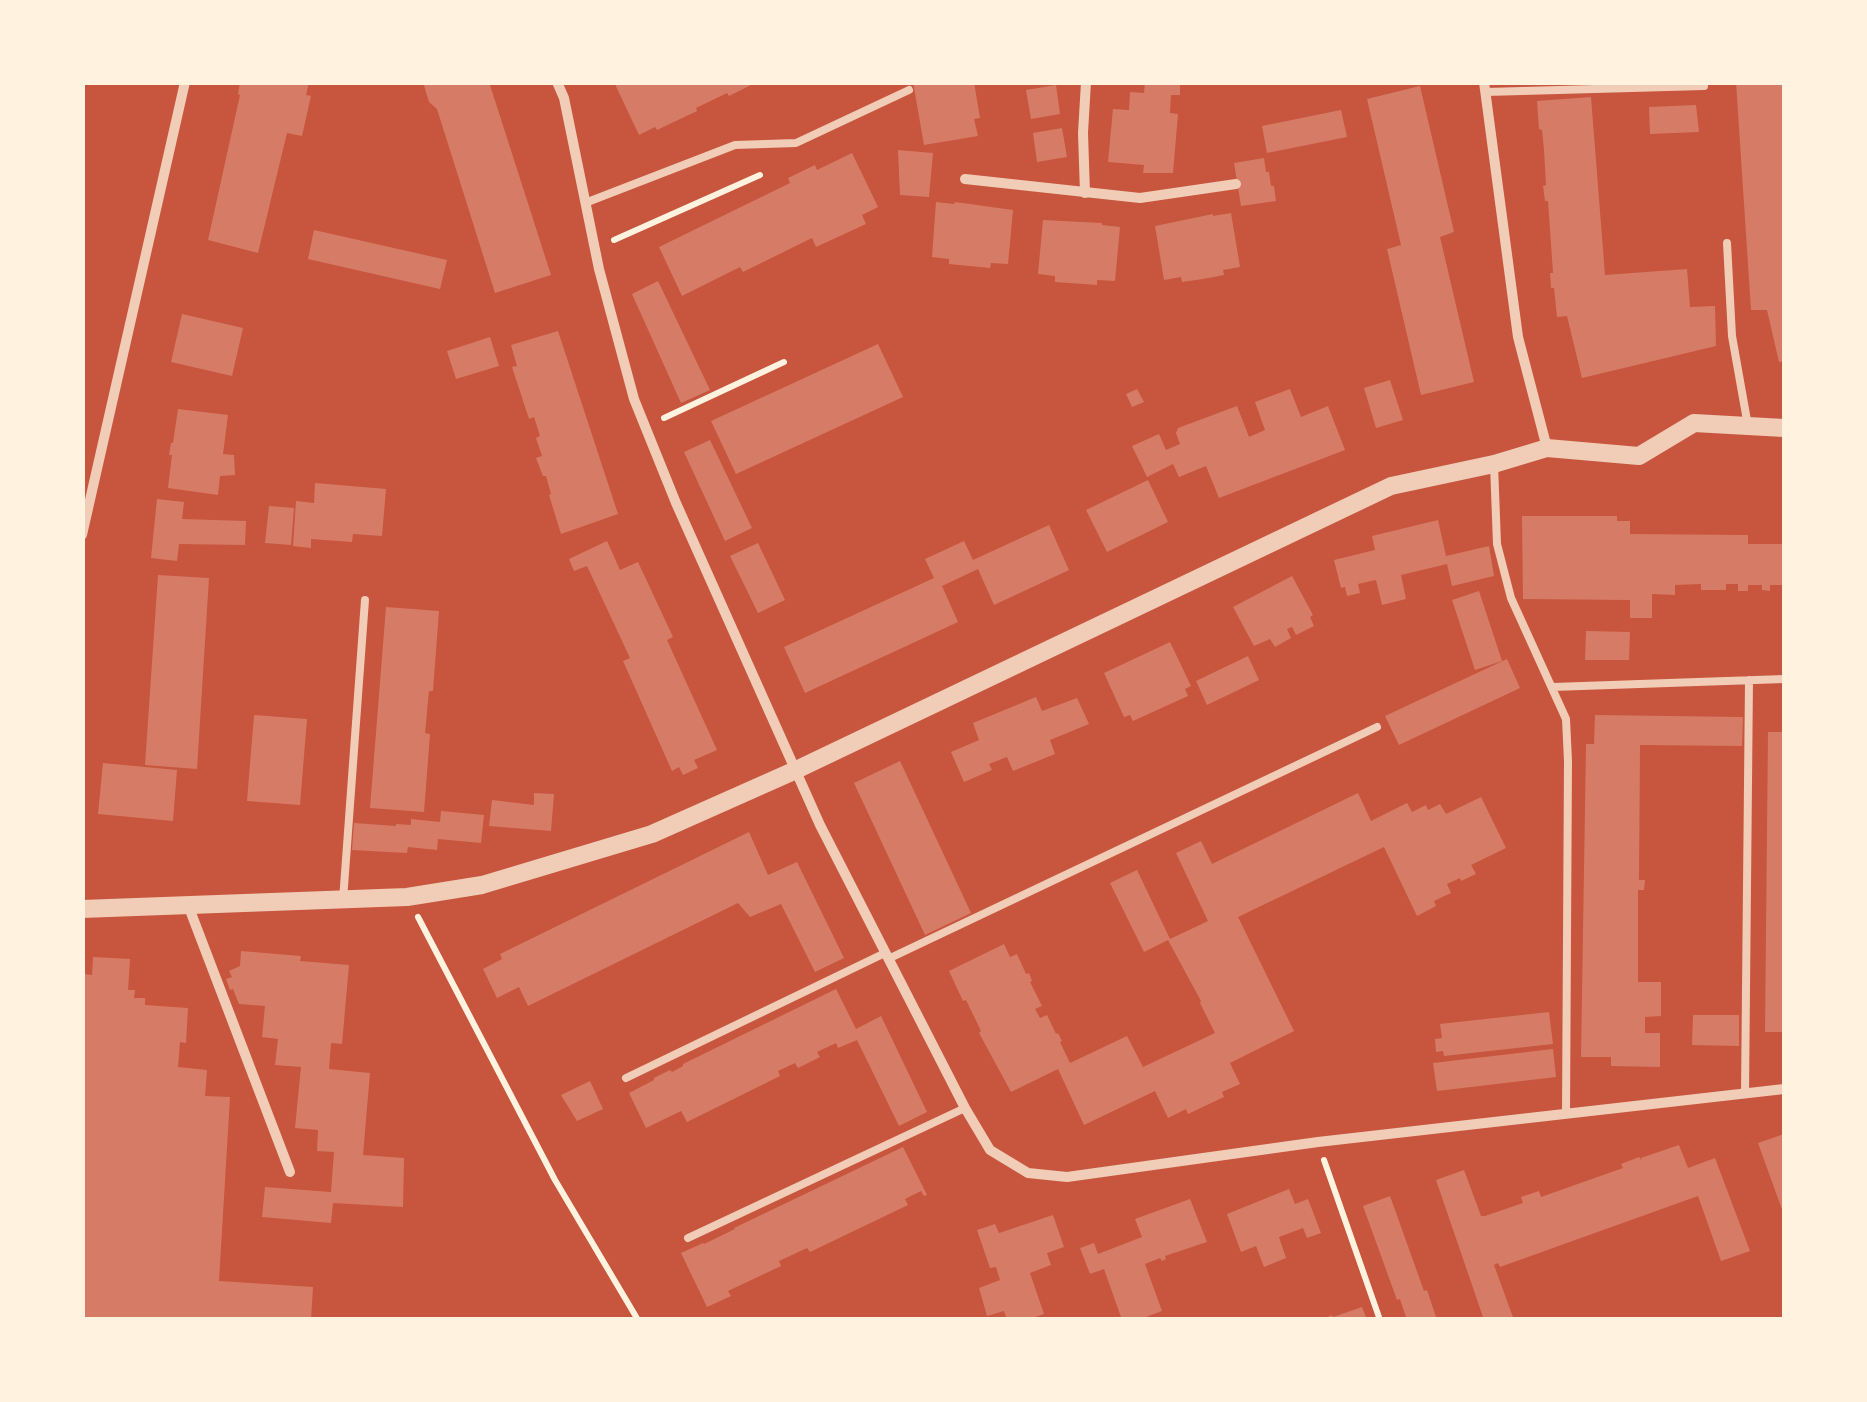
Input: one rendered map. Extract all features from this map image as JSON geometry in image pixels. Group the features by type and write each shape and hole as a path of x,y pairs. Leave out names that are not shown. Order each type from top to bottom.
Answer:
{"street":[{"path":"82,535 185,82"},
{"path":"557,82 564,98 595,248 634,399 820,826 990,1150 1028,1173 1067,1177 1318,1142 1784,1089"},
{"path":"1085,193 1086,82"},
{"path":"1485,87 1518,337 1547,448"},
{"path":"965,178 1140,198 1236,184"},
{"path":"82,909 407,897 482,885 652,834 796,770 1391,486 1494,464 1547,448 1639,456 1694,423 1784,428"},
{"path":"188,905 290,1172"}],"lane":[{"path":"1485,87 1704,86"},
{"path":"585,203 735,145 796,143 909,90"},
{"path":"1727,243 1732,336 1748,426"},
{"path":"1494,464 1497,544 1512,598 1566,719 1566,1114"},
{"path":"343,900 364,600"},
{"path":"1553,687 1784,679"},
{"path":"1746,1093 1749,680"},
{"path":"626,1078 1377,727"},
{"path":"688,1238 965,1108"}],"path":[{"path":"595,248 760,176"},
{"path":"645,426 784,362"},
{"path":"407,897 556,1180 638,1320"},
{"path":"1318,1142 1380,1320"}],"building":[{"path":"240,82 309,82 306,95 311,96 302,136 287,133 258,253 208,240"},
{"path":"423,82 489,82 551,275 495,293 437,109 429,102"},
{"path":"614,82 757,82 639,135"},
{"path":"913,82 974,82 980,118 974,119 978,136 924,145"},
{"path":"1145,82 1180,82 1180,95 1171,95 1170,113 1178,114 1173,173 1143,173 1144,165 1108,162 1113,109 1129,110 1130,92 1144,93"},
{"path":"1736,82 1784,82 1784,361 1779,362 1767,310 1751,310"},
{"path":"1056,85 1060,114 1031,119 1026,90"},
{"path":"1420,86 1454,232 1440,237 1474,382 1421,395 1387,249 1401,245 1367,99"},
{"path":"1591,97 1605,275 1687,269 1690,307 1715,306 1716,346 1582,378 1567,316 1557,317 1551,288 1548,201 1543,186 1544,150 1537,101"},
{"path":"1696,105 1699,132 1650,134 1649,107"},
{"path":"1341,110 1347,137 1267,153 1262,126"},
{"path":"1062,128 1067,157 1037,162 1033,133"},
{"path":"898,150 933,153 929,197 900,195"},
{"path":"852,153 878,207 862,215 866,224 816,247 812,238 682,296 659,247 790,183 788,178 815,165 817,170"},
{"path":"1264,158 1276,201 1241,206 1234,163"},
{"path":"936,202 1013,210 1008,264 991,263 990,268 949,264 949,259 932,257"},
{"path":"1231,213 1240,267 1203,279 1164,280 1155,226"},
{"path":"1043,220 1120,227 1115,281 1097,280 1097,285 1055,282 1055,276 1038,274"},
{"path":"314,230 447,260 440,289 308,259"},
{"path":"658,281 710,390 681,403 632,294"},
{"path":"182,314 243,328 232,376 171,362"},
{"path":"558,331 618,514 561,534 546,476 536,458 542,456 536,438 540,436 534,417 529,419 512,367 517,366 511,345"},
{"path":"490,337 499,366 456,379 447,351"},
{"path":"878,344 903,397 736,474 711,421"},
{"path":"1390,380 1403,420 1376,428 1364,388"},
{"path":"1137,389 1144,402 1132,407 1126,394"},
{"path":"1290,389 1301,417 1328,406 1345,450 1219,498 1206,466 1179,477 1173,464 1147,477 1132,446 1159,434 1166,450 1180,444 1178,428 1237,406 1249,437 1265,430 1255,402"},
{"path":"178,409 228,415 223,454 234,455 235,475 220,476 218,495 168,488 169,455"},
{"path":"710,440 752,528 725,541 684,452"},
{"path":"1148,480 1168,522 1107,552 1086,510"},
{"path":"315,483 386,489 382,536 353,534 352,542 311,539 311,548 293,546 296,501 314,503"},
{"path":"157,499 184,502 182,519 246,521 245,545 179,544 177,561 151,558"},
{"path":"269,506 294,508 291,545 265,543"},
{"path":"1522,516 1617,516 1617,521 1630,521 1630,534 1748,535 1748,544 1784,544 1784,585 1770,585 1770,591 1762,590 1762,585 1748,585 1748,591 1738,591 1738,584 1726,584 1726,590 1701,590 1701,584 1675,585 1675,595 1652,594 1652,618 1630,618 1630,600 1523,599"},
{"path":"1438,520 1446,556 1489,546 1494,576 1452,586 1447,564 1401,575 1406,599 1382,605 1376,580 1358,584 1360,593 1347,596 1334,560 1375,550 1372,536"},
{"path":"1049,525 1069,570 994,605 978,569 942,586 958,622 805,693 784,647 934,578 925,559 964,541 973,560"},
{"path":"607,541 620,570 638,562 673,637 667,640 717,750 694,760 698,768 683,775 679,767 672,771 623,661 630,658 587,566 574,571 569,559"},
{"path":"758,543 785,600 758,613 730,556"},
{"path":"158,575 209,578 197,769 145,765"},
{"path":"1292,576 1313,615 1310,617 1314,626 1296,635 1292,627 1287,629 1291,638 1275,647 1270,639 1254,646 1233,607"},
{"path":"1479,591 1502,661 1475,670 1452,600"},
{"path":"386,607 439,611 433,691 429,691 425,733 430,734 424,812 370,808"},
{"path":"1586,631 1630,632 1629,660 1585,660"},
{"path":"1170,642 1191,686 1185,689 1188,696 1133,721 1130,715 1124,717 1104,673"},
{"path":"1248,656 1259,680 1207,705 1196,681"},
{"path":"1507,659 1520,688 1399,745 1385,716"},
{"path":"1036,697 1042,711 1077,698 1089,724 1050,740 1055,754 1013,771 1007,757 989,764 992,770 964,782 951,752 979,740 973,723"},
{"path":"254,715 307,719 300,805 247,801"},
{"path":"1595,715 1743,717 1742,746 1640,745 1639,880 1645,880 1644,890 1638,890 1638,982 1661,982 1661,1016 1645,1017 1645,1033 1660,1033 1660,1067 1611,1066 1611,1057 1581,1057 1586,744 1594,744"},
{"path":"1768,732 1784,732 1784,1032 1765,1032"},
{"path":"900,761 971,913 925,935 854,783"},
{"path":"103,763 177,770 173,821 98,814"},
{"path":"534,793 554,794 551,831 489,826 492,800 534,805"},
{"path":"1358,793 1371,821 1407,803 1412,812 1440,804 1446,814 1481,797 1506,848 1471,865 1476,874 1447,884 1451,893 1417,916 1384,847 1238,917 1294,1031 1230,1063 1240,1084 1222,1092 1224,1097 1188,1114 1186,1109 1168,1118 1155,1091 1084,1125 1058,1069 1011,1092 949,971 1004,944 1010,957 1017,954 1026,974 1029,973 1042,1006 1035,1009 1040,1018 1047,1015 1070,1063 1127,1036 1143,1067 1215,1033 1168,940 1144,952 1110,883 1137,870 1170,939 1208,921 1176,853 1201,841 1212,864"},
{"path":"441,811 484,815 481,843 438,839 437,850 352,850 354,823 396,826 411,825 411,819 440,822"},
{"path":"749,832 768,875 797,862 844,958 815,972 781,904 750,917 738,903 528,1006 519,987 497,998 483,969 502,959 500,954"},
{"path":"241,951 349,965 342,1044 331,1043 329,1069 370,1073 363,1155 404,1158 403,1207 333,1203 331,1223 262,1217 265,1187 331,1192 334,1152 317,1151 318,1130 295,1128 301,1067 275,1065 278,1039 262,1037 265,1006 239,1004 233,989 230,990 226,979 232,977 229,971 240,966"},
{"path":"93,957 130,959 128,990 135,990 134,998 145,998 145,1005 188,1008 186,1043 180,1042 178,1067 207,1070 205,1096 230,1097 219,1281 313,1287 311,1320 82,1320 82,997 84,974 92,975"},
{"path":"836,989 856,1029 881,1016 927,1112 899,1126 857,1040 838,1048 836,1043 817,1052 820,1057 798,1068 795,1063 778,1071 780,1076 687,1122 681,1111 646,1128 629,1093"},
{"path":"1549,1012 1553,1044 1444,1056 1443,1051 1436,1052 1435,1039 1442,1038 1440,1024"},
{"path":"1693,1015 1739,1015 1739,1046 1692,1045"},
{"path":"1553,1049 1556,1077 1437,1091 1433,1063"},
{"path":"590,1081 603,1109 577,1121 561,1095"},
{"path":"1784,1134 1784,1215 1758,1143"},
{"path":"1679,1145 1688,1168 1715,1158 1750,1251 1721,1261 1698,1196 1500,1267 1498,1263 1494,1265 1514,1320 1484,1320 1436,1180 1464,1170 1481,1216 1485,1216 1523,1203 1521,1197 1539,1191 1541,1197"},
{"path":"903,1147 927,1195 921,1191 905,1199 908,1205 810,1252 807,1248 779,1261 781,1266 728,1291 731,1296 707,1307 681,1253"},
{"path":"1289,1189 1295,1204 1308,1199 1321,1233 1307,1238 1303,1228 1279,1237 1286,1258 1264,1267 1256,1246 1241,1252 1227,1214"},
{"path":"1390,1196 1437,1320 1407,1320 1400,1299 1397,1300 1363,1206"},
{"path":"1190,1199 1207,1242 1145,1264 1162,1311 1138,1320 1122,1320 1104,1269 1090,1274 1080,1248 1094,1243 1098,1254 1142,1237 1135,1219"},
{"path":"1053,1215 1064,1247 1047,1253 1051,1265 1030,1273 1044,1314 1027,1320 1007,1320 1004,1311 987,1316 979,1288 1000,1280 996,1267 990,1268 977,1230 995,1224 999,1233"},
{"path":"1362,1307 1367,1320 1321,1320 1332,1315"}]}
